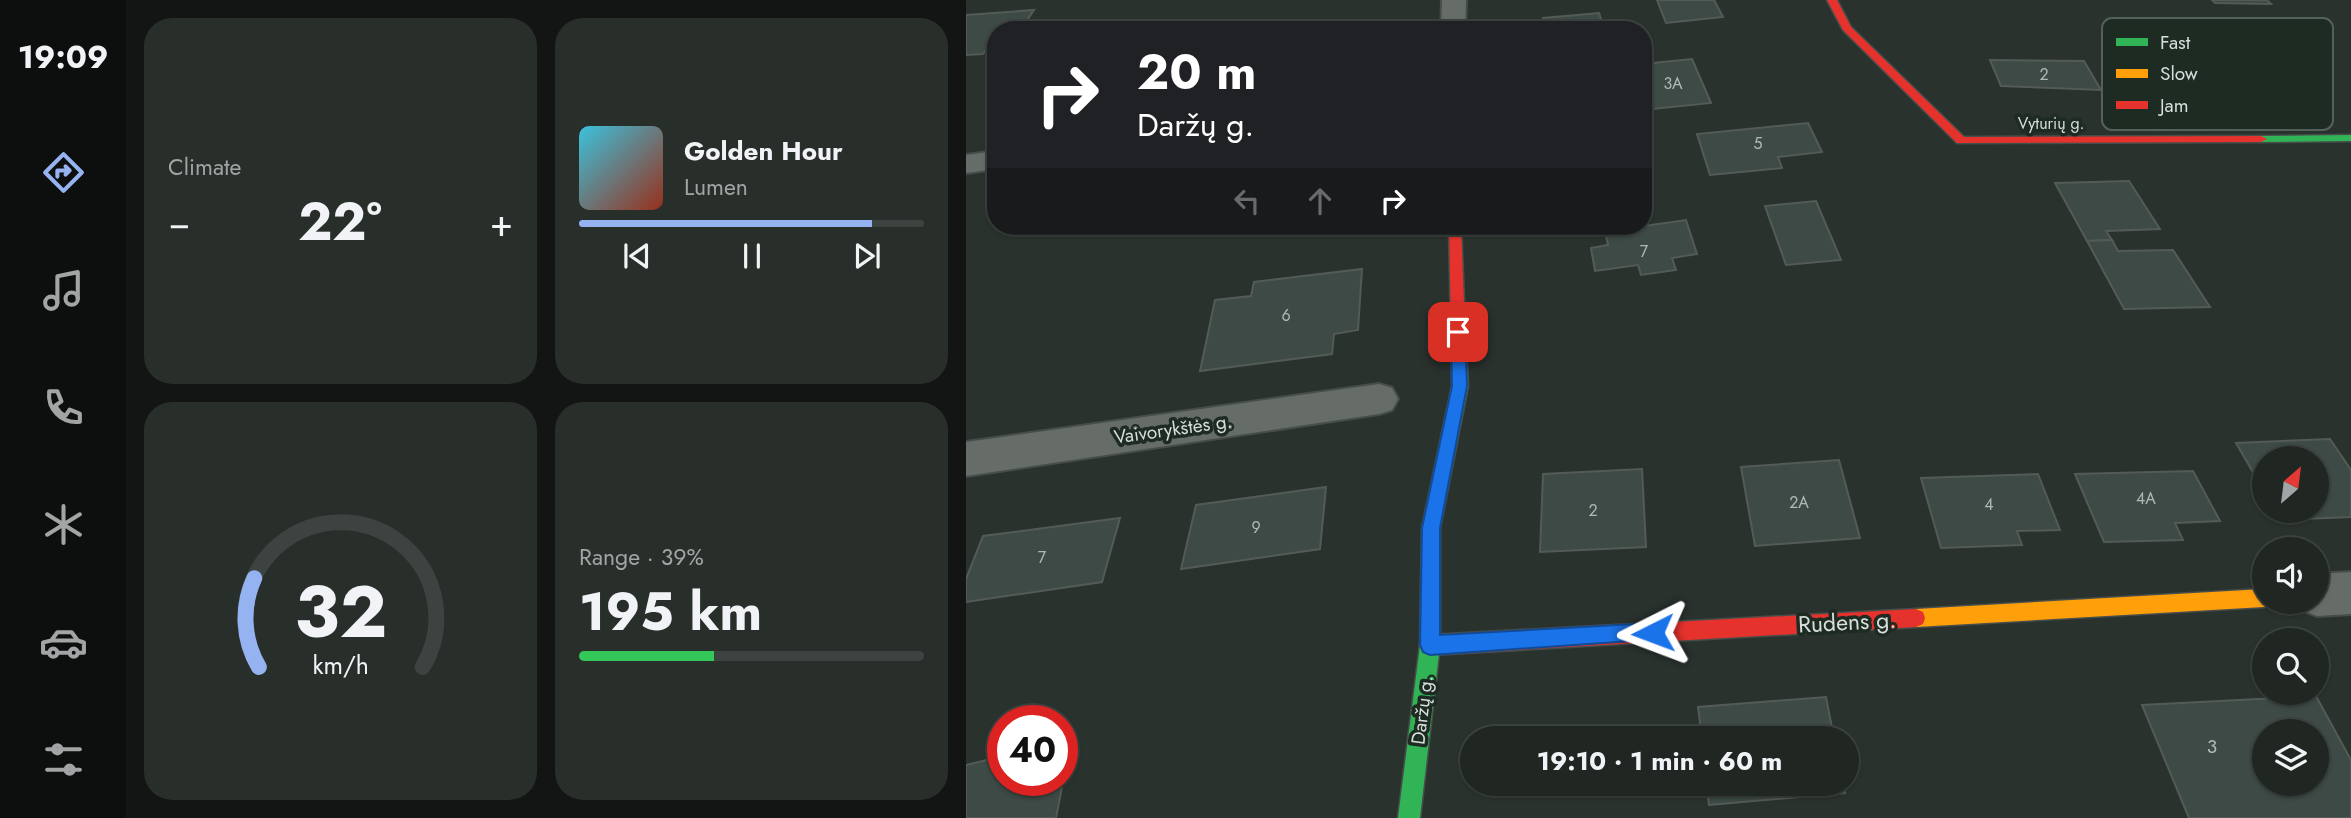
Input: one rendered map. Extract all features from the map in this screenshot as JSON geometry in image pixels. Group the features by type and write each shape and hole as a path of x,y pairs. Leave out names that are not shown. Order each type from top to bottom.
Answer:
{"street":[{"path":"1453,21 1454,0"},
{"name":"Vyturių g.","path":"1832,0 1847,28 1961,141 2351,138"},
{"path":"966,164 987,161"},
{"name":"Daržų g.","path":"1409,818 1430,645 1431,528 1460,386 1455,235"},
{"name":"Vaivorykštės g.","path":"966,459 1379,399"},
{"path":"2329,594 2351,593"},
{"name":"Rudens g.","path":"1430,645 2252,599"}],"building":[{"path":"1657,0 1714,0 1723,17 1666,23"},
{"path":"2212,0 2267,0 2271,4 2215,3"},
{"path":"1034,10 1026,21 987,21 987,48 983,54 966,55 966,15"},
{"path":"1599,13 1602,21 1544,21 1543,18"},
{"path":"1692,59 1711,103 1652,109 1652,63"},
{"path":"1990,60 2084,61 2101,90 2001,86"},
{"path":"1808,123 1822,152 1778,157 1782,168 1710,175 1697,134"},
{"path":"2129,181 2160,229 2106,231 2112,240 2087,241 2055,183"},
{"path":"1816,201 1841,260 1786,265 1765,206"},
{"path":"1686,220 1697,254 1672,258 1676,270 1641,275 1638,265 1595,271 1591,248 1608,245 1606,235 1652,235 1652,225"},
{"path":"2112,240 2118,251 2173,250 2210,307 2124,309 2087,241"},
{"path":"1362,269 1358,330 1334,334 1332,354 1200,371 1215,300 1251,296 1254,282"},
{"path":"2330,439 2351,470 2351,517 2329,518 2329,446 2252,446 2252,470 2236,443"},
{"path":"1839,460 1860,538 1755,546 1741,467"},
{"path":"1642,469 1646,547 1540,552 1543,474"},
{"path":"2193,471 2220,521 2175,523 2183,540 2104,542 2075,474"},
{"path":"2038,474 2060,530 2017,531 2022,545 1941,548 1921,478"},
{"path":"1326,487 1320,549 1181,569 1196,505"},
{"path":"1120,518 1102,582 966,602 966,579 983,536"},
{"path":"1826,697 1832,726 1700,726 1698,707"},
{"path":"2252,699 2252,705 2321,705 2329,719 2252,719 2252,796 2329,796 2329,720 2351,760 2351,818 2189,818 2142,705"},
{"path":"987,760 987,796 1060,796 1056,818 966,818 966,765"},
{"path":"1708,796 1811,796 1709,805"}],"traffic: fast":[{"path":"2261,139 2351,138"},
{"path":"1409,818 1430,645 1431,528 1460,386 1458,328"}],"traffic: slow":[{"path":"1916,618 2252,599"}],"traffic: jam":[{"path":"1832,0 1847,28 1961,141 2261,139"},
{"path":"1455,235 1458,328"},
{"path":"1430,645 1916,618"}],"route":[{"path":"1458,332 1460,386 1431,528 1430,645 1653,633"}]}
